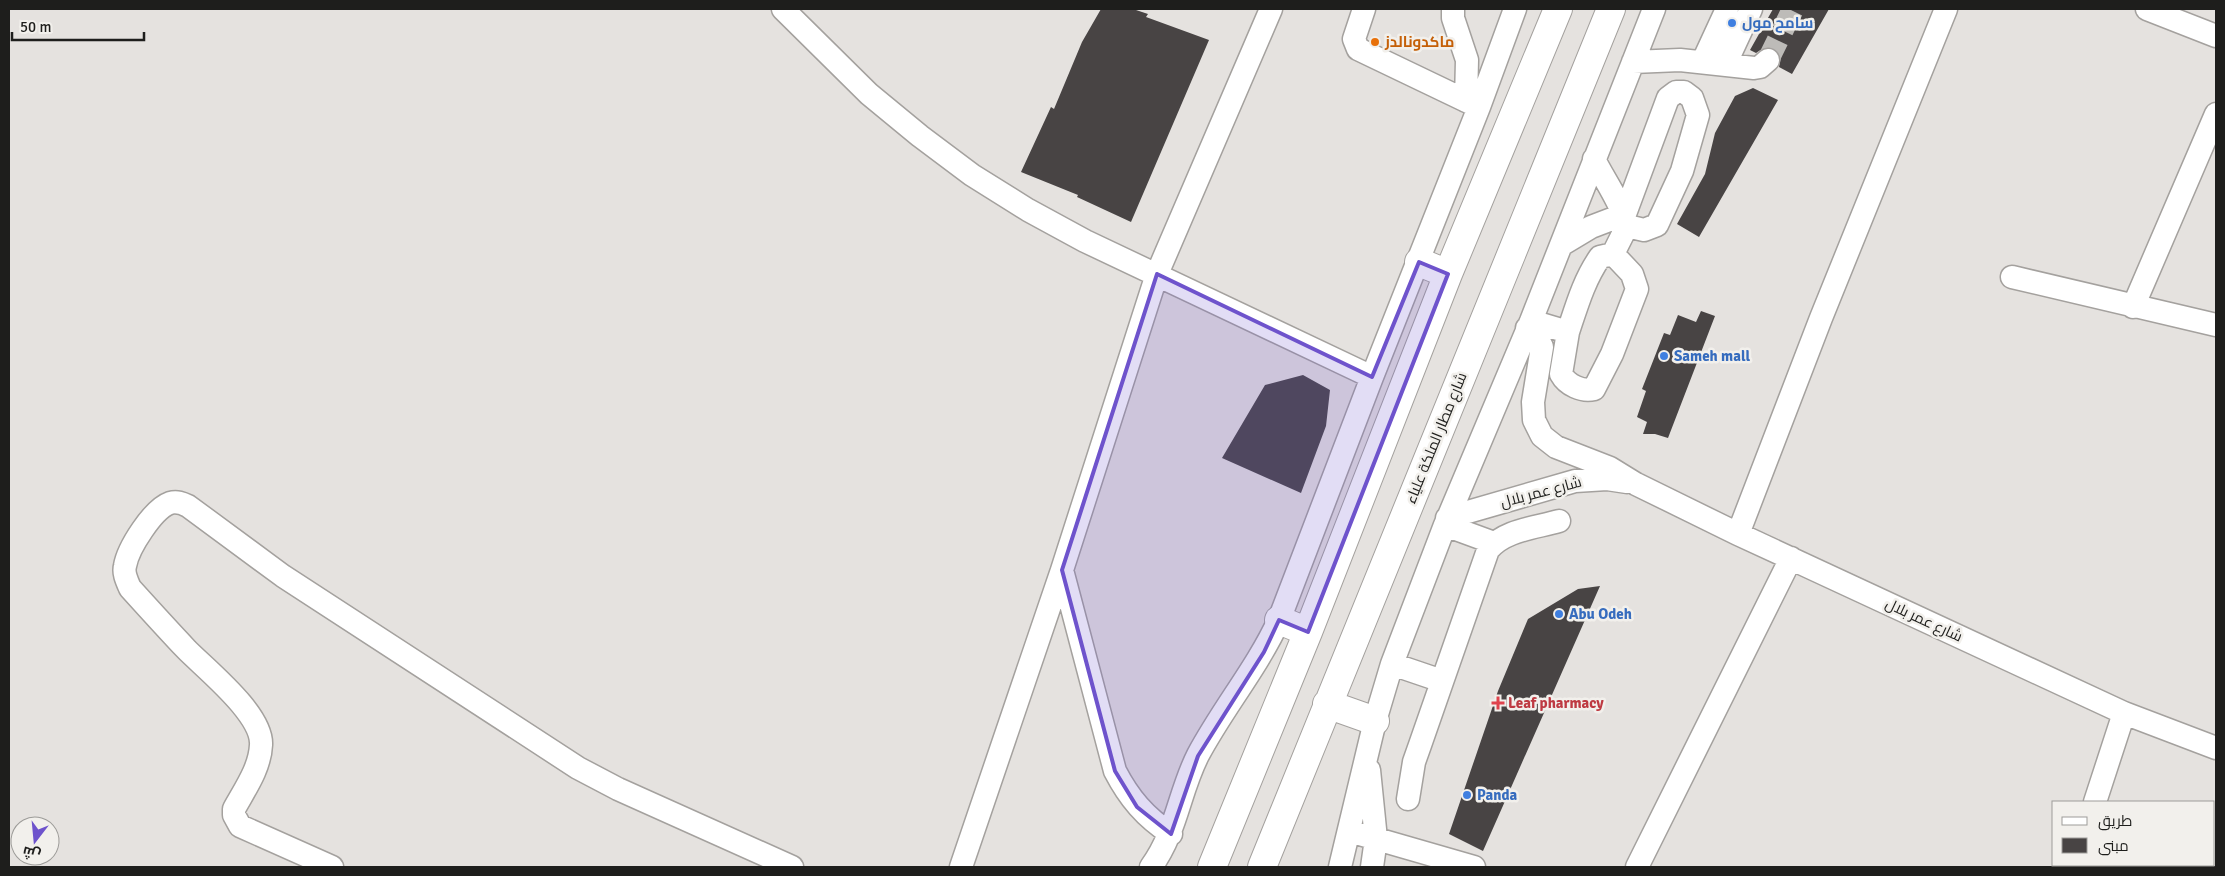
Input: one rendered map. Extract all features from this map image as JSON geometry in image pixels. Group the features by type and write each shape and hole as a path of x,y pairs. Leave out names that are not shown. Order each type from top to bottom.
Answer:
{"highway":[{"path":"1212,866 1308,632 1448,274 1558,9"},
{"name":"شارع مطار الملكة علياء","path":"1262,867 1611,9"},
{"path":"1419,262 1448,274"},
{"path":"1279,620 1308,632"},
{"path":"1328,704 1375,721"}],"street":[{"path":"783,9 869,94 972,175 1028,210 1085,241 1372,378"},
{"path":"961,867 1062,570 1157,274 1271,9"},
{"path":"1364,9 1354,39 1358,49 1473,104"},
{"path":"1453,9 1453,18 1467,60 1473,104"},
{"path":"1152,867 1171,834 1198,756 1264,652 1279,620 1372,378 1419,262 1473,104 1515,9"},
{"path":"1474,867 1345,848 1375,721 1392,664 1446,522 1529,325 1654,9"},
{"path":"1703,61 1727,9"},
{"path":"1726,63 1751,9"},
{"path":"1738,534 1821,318 1946,9"},
{"path":"2147,9 2216,36"},
{"path":"1633,62 1656,60 1703,61 1754,68 1760,67 1768,60"},
{"path":"1594,159 1626,220 1644,230 1657,225 1682,171 1698,115 1692,98 1684,92 1676,92 1668,98 1626,220 1613,254"},
{"path":"2133,307 2216,114"},
{"path":"1561,245 1591,227 1626,220"},
{"path":"1613,254 1632,274 1637,290 1612,354 1594,388 1591,390 1584,389 1568,383 1561,374 1568,332 1582,289 1593,266 1600,257 1613,254"},
{"path":"2012,277 2216,325"},
{"path":"1529,325 1568,332"},
{"name":"شارع عمر بلال","path":"1529,325 1542,347 1532,411 1537,429 1542,436 1556,447 1610,468 1636,484 1738,534 2124,713 2216,748"},
{"name":"شارع عمر بلال","path":"1446,522 1575,481 1607,479 1636,484"},
{"path":"332,867 249,832 240,826 236,820 234,808 254,773 259,758 261,744 259,731 238,700 187,650 130,588 126,579 124,567 128,554 146,525 162,507 179,502 188,506 283,576 578,768 762,861 792,867"},
{"path":"1446,522 1494,542"},
{"path":"1408,799 1414,762 1484,559 1494,542 1507,535 1559,522"},
{"path":"1637,867 1791,558"},
{"path":"1062,570 1115,771 1137,807 1153,822 1171,834"},
{"path":"1392,664 1442,681"},
{"path":"2095,801 2124,713"},
{"path":"1367,754 1375,853"},
{"path":"1375,853 1434,867"}],"highlighted area":[{"path":"1419,262 1448,274 1308,632 1279,620 1264,652 1198,756 1171,834 1137,807 1115,771 1062,570 1157,274 1372,377"}],"building":[{"path":"1101,9 1133,9 1148,14 1146,17 1209,40 1131,222 1077,197 1078,195 1021,172 1051,107 1054,109 1082,42"},
{"path":"1773,9 1829,9 1792,74 1779,67 1781,57 1773,48 1765,47 1756,53 1750,50"},
{"path":"1753,88 1778,100 1699,237 1677,224 1705,174 1715,133 1735,96"},
{"path":"1701,311 1715,316 1668,438 1655,434 1643,434 1647,422 1637,417 1646,391 1642,389 1664,333 1670,335 1678,315 1696,322"},
{"path":"1303,375 1330,390 1326,426 1301,493 1222,458 1265,385"},
{"path":"1600,586 1483,851 1449,834 1498,691 1528,619 1578,589"}],"tunnel":[{"path":"1768,60 1793,9"}],"place":[{"name":"سامح مول","path":"1732,23"},
{"name":"ماكدونالدز","path":"1375,42"},
{"name":"Sameh mall","path":"1664,356"},
{"name":"Abu Odeh","path":"1559,614"},
{"name":"Leaf pharmacy","path":"1498,703"},
{"name":"Panda","path":"1467,795"}]}
